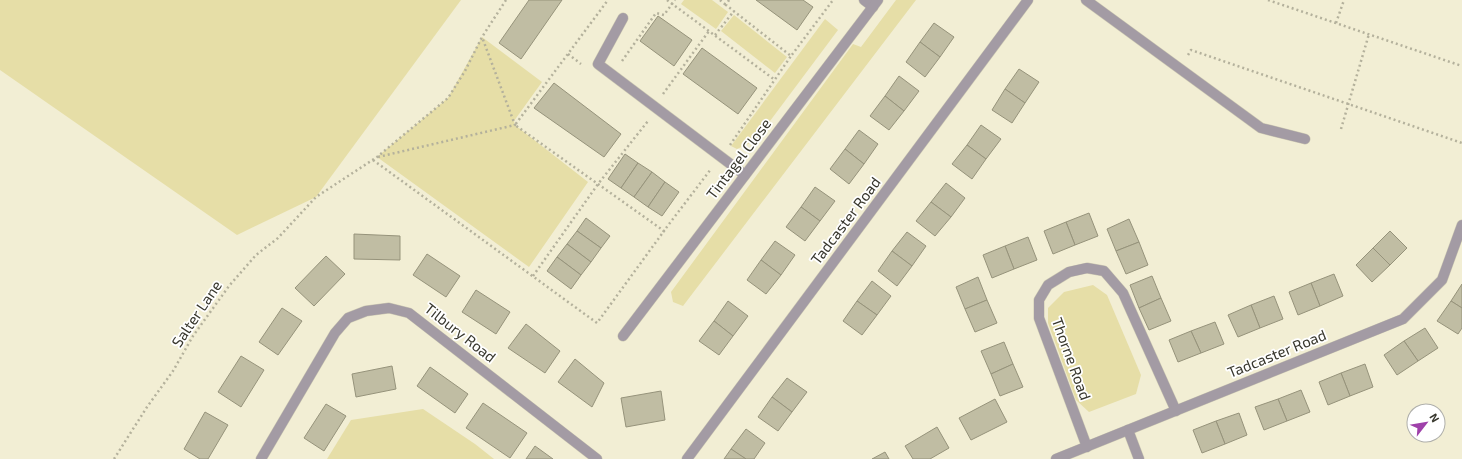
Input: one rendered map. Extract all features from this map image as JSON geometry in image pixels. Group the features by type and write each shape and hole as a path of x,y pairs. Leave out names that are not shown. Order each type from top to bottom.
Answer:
{"street":[{"path":"864,0 876,3"},
{"name":"Tadcaster Road","path":"687,459 1028,0"},
{"path":"1086,0 1261,128 1305,139"},
{"name":"Tintagel Close","path":"623,336 876,3"},
{"path":"623,18 598,64 745,175"},
{"name":"Tadcaster Road","path":"1056,459 1403,319 1442,280 1462,225"},
{"name":"Thorne Road","path":"1087,447 1039,318 1039,300 1048,285 1069,272 1087,268 1104,271 1123,293 1176,411"},
{"name":"Tilbury Road","path":"262,459 335,333 348,318 366,311 389,308 409,313 597,459"},
{"path":"1128,430 1140,459"}],"path":[{"name":"Salter Lane","path":"114,459 172,371 193,336 229,286 256,255 278,238 316,197 377,157 448,98 465,71 482,37 506,0"},
{"path":"377,157 515,125 608,0"},
{"path":"667,0 775,80"},
{"path":"619,64 656,13 664,15 675,0"},
{"path":"720,0 791,56"},
{"path":"726,5 729,0"},
{"path":"728,147 791,56 833,0"},
{"path":"1268,0 1462,66"},
{"path":"1336,23 1344,0"},
{"path":"715,35 734,11"},
{"path":"662,96 709,31"},
{"path":"1341,129 1368,34"},
{"path":"482,37 515,125 664,231 661,234"},
{"path":"1178,67 1191,50 1462,143"},
{"path":"568,54 587,69"},
{"path":"533,276 598,184 650,117"},
{"path":"373,160 597,323 661,234 714,165"}],"shaded area":[{"path":"0,0 461,0 316,197 237,235 0,70"},
{"path":"684,0 712,0 728,12 716,29 681,4"},
{"path":"896,0 916,0 683,306 673,302 671,292 853,44 861,47"},
{"path":"734,15 787,57 775,73 721,31"},
{"path":"825,19 838,30 755,141 737,149 731,146"},
{"path":"482,37 542,82 514,121 515,125 588,182 529,267 377,157 448,98"},
{"path":"1093,285 1107,295 1141,375 1136,394 1089,412 1076,400 1048,323 1048,308 1064,292"},
{"path":"423,409 475,444 494,459 327,459 351,420"}],"building":[{"path":"529,0 562,0 521,59 499,43"},
{"path":"756,0 803,0 813,7 797,30"},
{"path":"658,16 692,40 674,66 640,41"},
{"path":"934,23 954,37 940,57 920,42"},
{"path":"920,42 940,57 925,77 906,62"},
{"path":"702,48 757,88 738,114 683,74"},
{"path":"1019,69 1039,82 1025,103 1005,89"},
{"path":"899,76 919,91 904,111 885,96"},
{"path":"554,83 621,134 604,157 534,108"},
{"path":"1005,89 1025,103 1012,123 992,110"},
{"path":"885,96 904,111 889,130 870,116"},
{"path":"981,125 1001,139 986,159 967,145"},
{"path":"859,130 878,144 864,164 845,149"},
{"path":"967,145 986,159 972,179 952,164"},
{"path":"845,149 864,164 849,184 830,169"},
{"path":"625,154 638,163 621,188 608,179"},
{"path":"638,163 652,172 634,197 621,188"},
{"path":"652,172 665,182 648,207 634,197"},
{"path":"665,182 679,192 662,216 648,207"},
{"path":"946,183 965,198 951,217 931,202"},
{"path":"815,187 835,201 820,221 801,207"},
{"path":"931,202 951,217 935,236 916,221"},
{"path":"801,207 820,221 805,241 786,227"},
{"path":"1089,213 1098,236 1075,245 1066,222"},
{"path":"586,218 610,236 601,248 577,231"},
{"path":"1129,219 1139,242 1116,251 1107,229"},
{"path":"1066,222 1075,245 1053,254 1044,231"},
{"path":"577,231 601,248 591,262 567,244"},
{"path":"1390,231 1407,248 1390,265 1373,248"},
{"path":"907,232 926,246 912,266 892,251"},
{"path":"354,234 400,236 400,260 354,259"},
{"path":"1028,237 1037,260 1014,269 1005,246"},
{"path":"775,241 795,255 781,275 761,260"},
{"path":"1139,242 1148,265 1126,274 1116,251"},
{"path":"567,244 591,262 581,275 557,257"},
{"path":"1005,246 1014,269 992,278 983,255"},
{"path":"1373,248 1390,265 1372,282 1356,265"},
{"path":"892,251 912,266 897,286 878,271"},
{"path":"427,254 460,276 446,297 413,275"},
{"path":"326,256 345,274 314,306 295,288"},
{"path":"557,257 581,275 571,289 547,271"},
{"path":"761,260 781,275 766,294 747,280"},
{"path":"1334,274 1343,296 1320,306 1311,283"},
{"path":"1152,276 1161,298 1139,308 1130,285"},
{"path":"978,277 987,300 965,309 956,287"},
{"path":"872,281 891,296 877,315 857,301"},
{"path":"1311,283 1320,306 1298,315 1289,292"},
{"path":"1462,284 1462,308 1451,301"},
{"path":"476,290 510,312 496,334 462,312"},
{"path":"1274,296 1283,319 1260,328 1251,305"},
{"path":"1161,298 1171,321 1149,330 1139,308"},
{"path":"987,300 997,323 975,332 965,309"},
{"path":"728,301 748,316 733,336 714,321"},
{"path":"857,301 877,315 862,335 843,321"},
{"path":"1451,301 1462,308 1462,328 1458,334 1437,321"},
{"path":"1251,305 1260,328 1238,337 1228,315"},
{"path":"282,308 302,321 278,355 259,342"},
{"path":"714,321 733,336 719,355 699,341"},
{"path":"1215,322 1224,344 1201,353 1191,331"},
{"path":"526,324 560,351 545,373 508,348"},
{"path":"1425,328 1438,348 1418,361 1404,341"},
{"path":"1191,331 1201,353 1178,362 1169,340"},
{"path":"1404,341 1418,361 1397,375 1384,355"},
{"path":"1004,342 1013,364 991,374 981,351"},
{"path":"241,356 264,370 241,407 218,392"},
{"path":"575,359 604,383 592,407 558,382"},
{"path":"1013,364 1023,387 1000,396 991,374"},
{"path":"1365,364 1373,387 1350,396 1341,373"},
{"path":"392,366 396,389 356,397 352,374"},
{"path":"430,367 468,394 455,413 417,386"},
{"path":"1341,373 1350,396 1328,405 1319,382"},
{"path":"787,378 807,392 792,412 772,397"},
{"path":"1301,390 1310,412 1287,421 1278,399"},
{"path":"661,391 665,420 626,427 621,398"},
{"path":"772,397 792,412 778,431 758,417"},
{"path":"995,399 1007,422 971,440 959,418"},
{"path":"1278,399 1287,421 1264,430 1255,407"},
{"path":"483,403 527,433 510,458 466,428"},
{"path":"326,404 346,416 324,451 304,438"},
{"path":"205,412 228,425 208,459 200,459 184,449"},
{"path":"1239,413 1247,435 1225,444 1216,421"},
{"path":"1216,421 1225,444 1202,453 1193,430"},
{"path":"937,427 949,448 930,459 913,459 905,446"},
{"path":"746,429 765,443 754,459 746,459 731,449"},
{"path":"535,446 553,459 526,459"},
{"path":"731,449 746,459 724,459"},
{"path":"885,452 889,459 872,459"}]}
